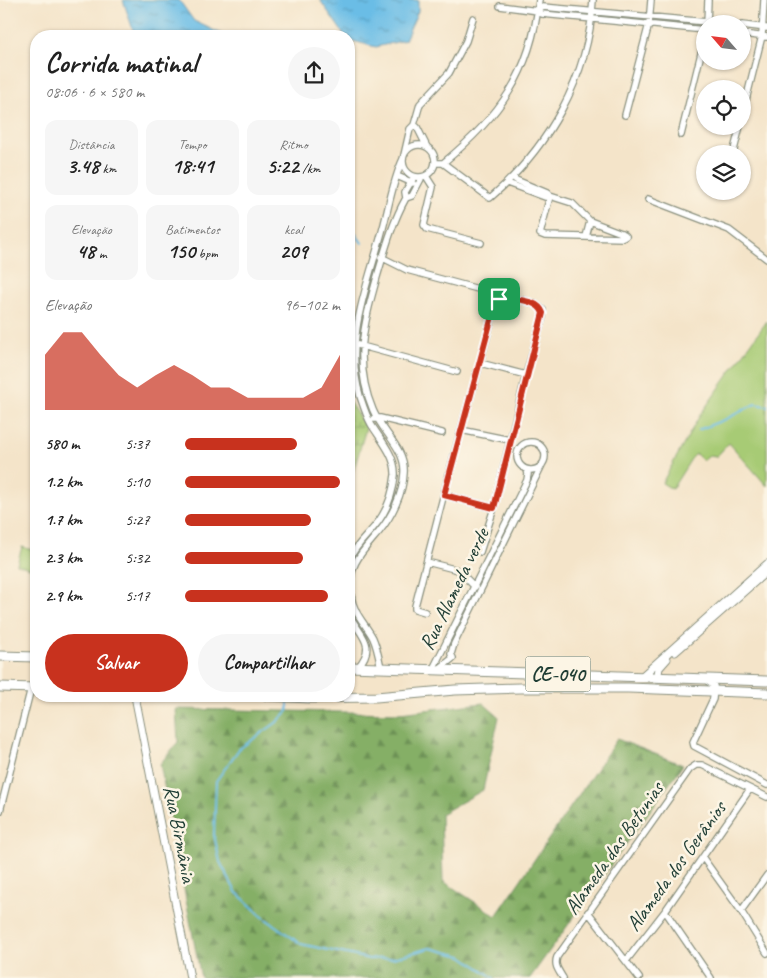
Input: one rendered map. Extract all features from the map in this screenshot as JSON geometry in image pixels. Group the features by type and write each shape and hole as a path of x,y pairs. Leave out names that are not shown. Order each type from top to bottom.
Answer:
{"highway":[{"path":"0,656 30,657"},
{"name":"CE-040","path":"355,667 767,681"},
{"path":"0,687 30,688"},
{"name":"CE-040","path":"355,697 394,696 455,690 520,688 715,690 767,693"}],"street":[{"path":"443,164 486,125 508,95 530,49 536,25 539,0"},
{"path":"435,163 443,164 490,198 513,177 540,145 564,106 581,63 592,18 593,0"},
{"path":"625,115 651,16 651,0"},
{"path":"708,0 708,15"},
{"path":"751,85 765,36 764,0"},
{"path":"500,6 538,11 542,14 696,29"},
{"path":"538,11 543,7 593,10 696,22"},
{"path":"355,338 358,319 410,129 414,125 420,104 440,84 455,64 466,41 473,18"},
{"path":"751,26 765,28"},
{"path":"751,35 765,36"},
{"path":"681,135 697,70"},
{"path":"355,564 360,554 385,524 395,507 402,488 404,473 401,455 376,418 364,383 361,346 365,321 382,258 392,227 404,201 405,192 413,180 432,171 435,163 432,152 414,125"},
{"path":"413,180 405,170 403,157 412,146 427,147"},
{"path":"397,176 420,184"},
{"path":"391,199 404,201 412,196 424,176"},
{"path":"424,176 434,187 424,225 427,229 481,243"},
{"path":"513,177 550,196 572,203 590,221 626,236 623,238 545,236 540,234 550,196"},
{"path":"507,183 545,197 550,196"},
{"path":"648,199 730,230 767,259"},
{"path":"586,237 590,221"},
{"path":"376,255 407,270 478,289"},
{"path":"425,612 415,609 415,606 426,562 496,302 499,299 507,298 531,302 539,306 543,313 494,508 480,552"},
{"path":"355,344 457,372"},
{"path":"480,363 526,375"},
{"path":"355,371 363,405 392,459 395,473 389,504 374,527 355,549"},
{"path":"370,421 376,418 442,433"},
{"path":"461,430 510,440"},
{"path":"529,443 537,444 544,450 545,458 542,465 532,470 527,470 520,464 518,456 521,447 529,443"},
{"path":"388,451 391,446 395,445"},
{"path":"392,459 398,458 401,455"},
{"name":"Rua Alameda verde","path":"436,670 453,658 451,651 542,465"},
{"name":"Rua Alameda verde","path":"436,670 474,586 527,480 527,470"},
{"path":"395,473 404,473"},
{"path":"393,486 402,488"},
{"path":"444,495 494,508"},
{"path":"426,562 458,570 474,586 482,590"},
{"path":"742,590 767,564"},
{"path":"641,677 742,590 767,571"},
{"path":"355,610 374,640 381,668"},
{"path":"355,624 367,643 366,655 355,665"},
{"path":"661,678 658,671 661,665 688,638"},
{"path":"705,679 712,683 715,690 713,699 693,744 748,776 767,784"},
{"path":"0,811 30,702"},
{"name":"Rua Birmânia","path":"136,702 190,978"},
{"name":"Alameda das Betunias","path":"562,978 556,967 557,956 693,767 702,765 750,789"},
{"path":"750,789 767,797"},
{"name":"Alameda dos Gerânios","path":"626,961 666,911 750,789"},
{"path":"703,858 742,911 767,953"},
{"path":"742,911 767,875"},
{"path":"666,911 711,978"},
{"path":"588,912 639,978"}],"green space":[{"path":"767,321 767,486 729,443 716,457 709,456 703,461 696,454 672,489 662,483 700,415"},
{"path":"355,411 366,428 355,466"},
{"path":"22,547 30,549 30,568 17,564"},
{"path":"483,703 499,717 483,790 441,814 443,881 496,916 617,739 683,765 530,978 201,978 160,764 178,742 176,709 400,713"}],"water":[{"path":"123,0 179,0 194,21 213,30 133,30"},
{"path":"320,0 418,0 418,11 405,40 376,47 355,42 355,30 341,30"}],"waterway":[{"path":"355,233 362,243"},
{"path":"698,430 726,419 755,404 767,406"},
{"path":"288,702 288,711 276,723 239,749 216,781 214,835 220,862 236,892 263,917 301,944 369,959 393,958 430,948 462,956 494,978"}],"route":[{"path":"507,298 531,302 543,310 543,316 526,375 494,508 444,495 495,305 499,299 507,298"}]}
